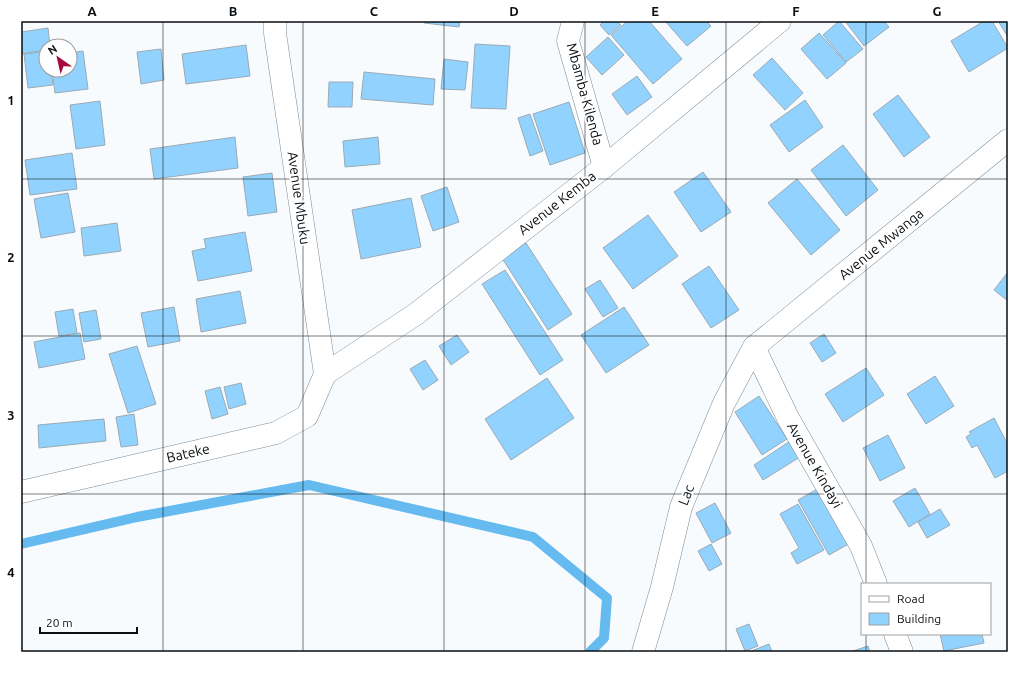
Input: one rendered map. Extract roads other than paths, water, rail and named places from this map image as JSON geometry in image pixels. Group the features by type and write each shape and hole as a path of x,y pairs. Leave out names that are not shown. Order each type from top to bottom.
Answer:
{"street":[{"name":"Avenue Mbuku","path":"275,21 275,32 325,374"},
{"name":"Mbamba Kilenda","path":"573,21 568,41 604,166"},
{"name":"Avenue Kemba","path":"325,374 416,314 604,166 780,21"},
{"name":"Avenue Mwanga","path":"754,347 1008,140"},
{"name":"Avenue Kindayi","path":"754,347 788,418 861,546 876,583"},
{"name":"Lac","path":"643,652 662,587 681,507 724,403 754,347"},
{"name":"Bateke","path":"21,492 276,433 307,416 325,374"},
{"path":"895,635 902,652"}],"waterway":[{"path":"21,544 137,517 309,485 533,537 607,598 604,638 590,652"}]}
